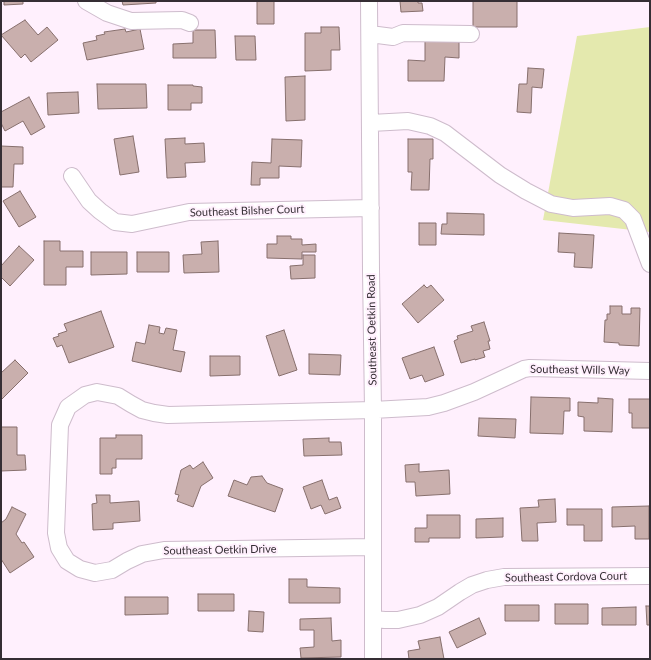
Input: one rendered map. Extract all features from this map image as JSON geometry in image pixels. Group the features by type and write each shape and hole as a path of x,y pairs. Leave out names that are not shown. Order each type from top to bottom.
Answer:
{"street":[{"path":"86,1 107,12 131,21 182,20 190,23"},
{"name":"Southeast Oetkin Road","path":"370,1 373,659"},
{"path":"370,34 393,37 403,33 471,34"},
{"path":"370,123 408,122 430,126 445,133 500,176 552,204 573,208 610,206 624,210 633,219 650,264"},
{"name":"Southeast Bilsher Court","path":"72,176 89,201 100,211 115,222 132,224 189,212 371,208"},
{"name":"Southeast Wills Way","path":"373,410 428,407 444,403 474,392 524,369 530,368 650,371"},
{"name":"Southeast Oetkin Drive","path":"372,547 164,550 142,554 112,570 95,573 80,570 67,561 59,548 56,533 60,425 68,407 85,395 97,392 118,396 142,410 168,415 373,410"},
{"name":"Southeast Cordova Court","path":"373,619 398,620 420,615 438,607 472,585 487,580 504,577 650,576"}],"green space":[{"path":"650,27 650,232 543,220 577,36"}],"building":[{"path":"4,1 23,1 23,4 4,5"},
{"path":"122,1 156,1 156,3 123,5"},
{"path":"257,1 274,1 274,24 257,24"},
{"path":"400,1 418,1 418,3 422,3 423,11 401,12"},
{"path":"473,1 517,1 517,27 473,27"},
{"path":"25,20 38,35 47,27 58,40 31,62 25,54 21,58 1,35"},
{"path":"321,27 339,27 340,50 331,50 331,70 305,71 305,33 321,33"},
{"path":"125,29 126,32 140,29 144,49 87,60 83,43 97,40 96,36 105,34 104,32"},
{"path":"193,30 215,30 216,58 173,58 173,44 193,43"},
{"path":"235,36 255,36 256,60 236,60"},
{"path":"425,38 459,39 459,58 445,57 444,81 408,81 408,60 425,61"},
{"path":"528,68 544,69 542,88 532,87 531,113 517,112 519,84 527,84"},
{"path":"305,76 305,120 286,121 285,77"},
{"path":"97,84 146,84 147,108 98,109"},
{"path":"168,85 193,85 202,87 202,103 191,103 191,110 168,110"},
{"path":"78,92 79,113 48,115 47,93"},
{"path":"29,97 45,127 31,135 23,121 5,131 1,123 1,112"},
{"path":"133,136 139,172 120,175 114,139"},
{"path":"185,138 185,144 204,143 205,162 185,163 186,177 167,178 165,139"},
{"path":"272,139 302,140 301,167 279,166 279,178 260,178 260,185 251,185 252,162 271,163"},
{"path":"408,139 433,139 433,159 430,159 429,190 411,190 412,172 408,172"},
{"path":"1,146 23,147 23,164 14,164 13,187 1,187"},
{"path":"20,191 36,217 19,227 3,201"},
{"path":"447,213 484,214 484,235 441,234 442,224 447,224"},
{"path":"419,223 436,223 436,245 419,245"},
{"path":"559,233 594,235 592,268 574,267 575,253 558,252"},
{"path":"277,236 291,236 291,239 302,239 302,245 316,244 316,252 302,252 302,259 267,258 267,244 277,244"},
{"path":"44,241 60,241 60,251 83,251 83,267 66,267 66,285 44,285"},
{"path":"218,241 219,272 184,273 183,255 202,254 201,242"},
{"path":"19,246 34,260 10,286 1,277 1,266"},
{"path":"91,252 127,252 127,274 91,275"},
{"path":"137,252 169,252 169,272 137,272"},
{"path":"303,255 315,255 315,278 291,279 290,266 303,265"},
{"path":"424,285 427,288 431,285 444,300 418,323 402,304"},
{"path":"610,306 622,306 622,314 631,314 631,308 640,308 639,346 619,345 619,343 604,342 605,320 607,320 607,314 610,314"},
{"path":"101,311 114,347 69,363 62,345 57,347 53,338 59,336 58,334 67,331 64,324"},
{"path":"484,322 490,341 488,341 490,349 483,351 485,357 461,363 454,341 458,339 457,336 473,331 471,326"},
{"path":"149,325 160,327 159,333 164,334 166,328 177,330 173,350 185,352 181,372 132,361 136,342 145,344"},
{"path":"284,330 297,370 279,376 266,336"},
{"path":"434,347 444,375 425,382 422,375 410,379 402,358"},
{"path":"309,354 341,355 340,375 309,374"},
{"path":"210,356 240,356 240,375 210,376"},
{"path":"15,360 28,373 1,400 1,373"},
{"path":"531,397 570,398 570,411 564,411 563,434 530,433"},
{"path":"598,398 613,399 612,432 584,431 584,417 578,416 578,402 598,403"},
{"path":"629,399 650,399 650,428 632,428 632,413 629,413"},
{"path":"479,418 516,419 515,438 478,436"},
{"path":"1,427 17,427 17,455 25,455 26,470 1,471"},
{"path":"116,435 142,435 142,459 116,459 116,468 112,468 112,474 100,474 100,438 116,438"},
{"path":"329,438 329,442 341,442 342,455 304,456 303,439"},
{"path":"203,462 213,478 201,486 193,507 177,501 179,495 175,494 181,470 190,465 193,469"},
{"path":"419,464 419,472 449,470 450,494 416,496 415,482 406,482 405,465"},
{"path":"262,476 267,483 283,489 275,512 228,496 234,480 247,485 251,477"},
{"path":"322,480 329,500 337,497 341,508 325,514 321,505 311,509 303,487"},
{"path":"96,495 110,495 110,503 139,501 140,521 113,523 113,529 93,530 92,504 97,503"},
{"path":"555,499 556,522 537,523 538,541 522,541 520,508 539,507 538,500"},
{"path":"649,506 649,539 635,539 635,526 612,527 612,507"},
{"path":"12,507 26,514 16,534 22,543 24,542 34,557 10,573 1,559 1,523 6,519"},
{"path":"567,509 602,509 602,541 584,541 584,525 567,525"},
{"path":"427,515 460,515 460,538 429,538 429,542 415,542 415,528 427,528"},
{"path":"503,518 503,537 476,538 476,519"},
{"path":"289,579 307,579 307,587 340,588 340,603 289,603"},
{"path":"198,594 234,594 234,611 198,611"},
{"path":"125,597 168,597 168,614 125,615"},
{"path":"555,604 588,604 588,624 555,624"},
{"path":"505,605 539,605 539,621 505,621"},
{"path":"646,606 650,606 650,625 647,625"},
{"path":"636,607 636,625 602,625 602,608"},
{"path":"249,611 264,612 263,632 248,631"},
{"path":"331,618 332,641 341,640 341,657 301,658 300,648 314,647 314,630 300,630 300,619"},
{"path":"479,618 486,634 457,648 449,632"},
{"path":"440,637 444,659 409,659 408,651 420,649 418,641"}]}
